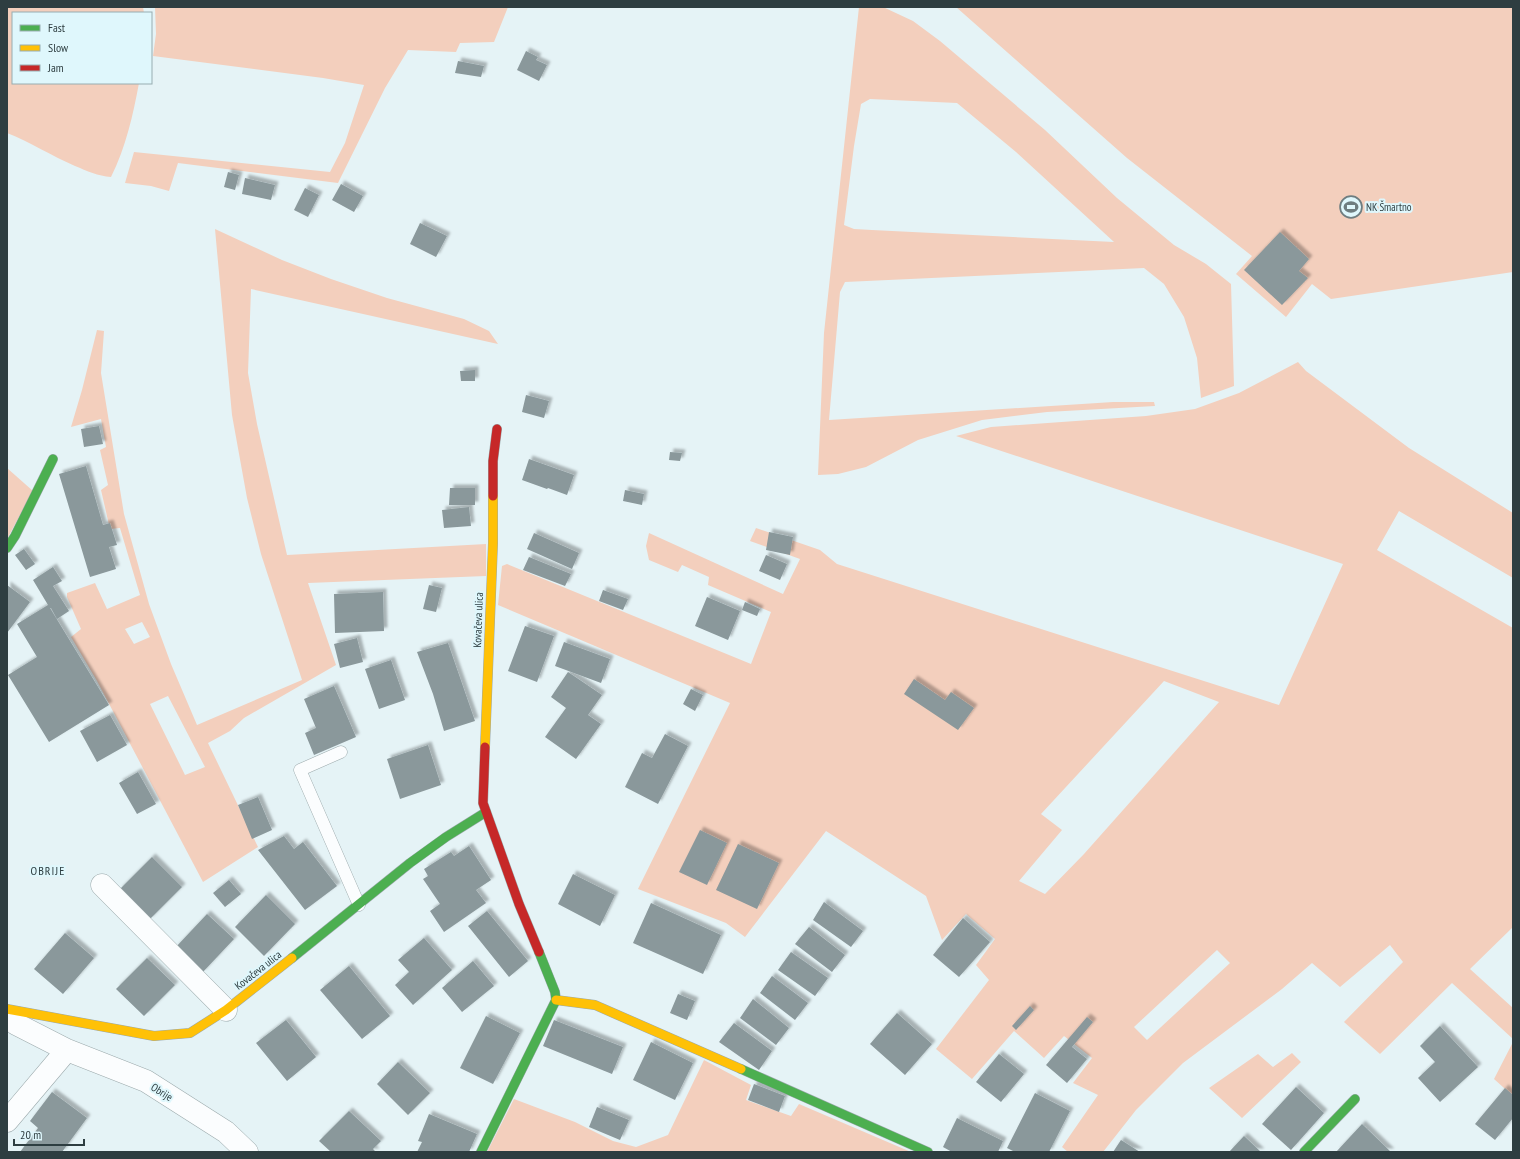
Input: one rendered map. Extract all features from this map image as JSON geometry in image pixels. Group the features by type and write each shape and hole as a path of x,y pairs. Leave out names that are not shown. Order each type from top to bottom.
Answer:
{"street":[{"name":"Kovačeva ulica","path":"497,429 493,461 493,542 483,803 519,904 555,992 556,1000"},
{"path":"7,548 15,536 53,459"},
{"name":"Kovačeva ulica","path":"7,1009 154,1036 190,1033 226,1010 360,905 422,854 486,812"},
{"path":"102,885 226,1010"},
{"path":"481,1152 556,1000 595,1005 928,1152"},
{"name":"Obrije","path":"7,1016 16,1024 67,1050 146,1081 226,1132 247,1152"},
{"path":"7,1121 67,1050"},
{"path":"1304,1152 1355,1099"}],"lane":[{"path":"341,752 300,770 360,905"}],"shaded area":[{"path":"7,7 143,7 144,12 12,12 12,84 139,84 128,131 121,154 111,177 97,174 75,166 7,133"},
{"path":"155,7 508,7 494,42 460,43 456,52 408,50 385,88 338,183 178,163 169,191 151,186 125,183 134,152 330,172 345,143 364,85 323,78 153,56 156,34"},
{"path":"859,7 883,7 913,21 940,41 1045,130 1117,198 1174,245 1206,264 1231,284 1234,386 1201,398 1197,358 1184,317 1164,284 1144,268 845,282 840,292 829,420 1113,402 1154,402 1155,406 1047,412 982,420 918,440 866,467 838,474 818,475 824,333","holes":["870,99 957,103 1016,152 1114,242 854,229 844,225 861,104"]},
{"name":"NK Šmartno","path":"956,7 1513,7 1513,272 1331,299 1312,284 1286,317 1236,274 1252,256 1127,158"},
{"path":"215,229 282,260 331,279 387,298 464,319 489,331 498,344 251,289 248,373 257,424 287,555 486,544 486,576 308,583 336,665 244,718 230,731 208,743 258,847 203,882 97,681 71,637 81,629 67,597 67,593 95,583 107,609 140,595 120,528 110,529 101,490 108,485 100,450 106,447 101,419 71,427 97,330 104,331 101,373 124,514 149,604 171,664 197,725 302,680 261,554 247,498 232,415","holes":["142,622 150,637 134,644 125,629","168,696 205,767 185,775 150,704"]},
{"path":"1298,362 1306,371 1409,448 1513,513 1513,578 1399,511 1377,550 1513,628 1513,927 1470,969 1513,1008 1513,1039 1452,983 1380,1054 1344,1022 1403,962 1390,945 1340,987 1312,963 1282,989 1183,1063 1136,1110 1103,1152 1068,1152 1062,1147 1098,1095 1073,1083 1092,1058 1064,1036 1044,1058 1014,1031 972,1079 936,1049 989,980 976,965 995,939 966,914 942,940 926,896 826,831 745,937 726,923 638,889 730,703 498,605 502,566 507,564 751,664 771,612 708,585 709,577 682,565 678,572 649,560 646,546 649,533 783,594 800,559 750,541 756,528 820,550 837,564 1279,705 1343,564 956,436 991,427 1146,416 1195,409 1239,393","holes":["1164,681 1219,702 1084,854 1045,894 1019,881 1062,830 1041,814","1217,950 1230,963 1147,1040 1134,1027"]},
{"path":"7,468 33,491 7,539"},
{"path":"1513,1042 1513,1096 1494,1079"},
{"path":"1292,1053 1301,1062 1242,1118 1209,1088 1258,1054 1273,1067"},
{"path":"704,1060 751,1085 746,1100 791,1116 799,1104 911,1152 487,1152 514,1099 575,1122 613,1141 636,1147 668,1135"}],"building":[{"path":"526,51 538,57 536,60 547,65 539,81 517,70"},
{"path":"458,61 484,66 481,77 455,73"},
{"path":"228,172 239,175 235,190 224,187"},
{"path":"245,178 275,185 271,200 242,194"},
{"path":"341,184 363,196 354,212 332,200"},
{"path":"305,188 319,195 308,217 294,210"},
{"path":"420,223 447,236 436,257 410,244"},
{"path":"1280,232 1309,259 1299,271 1308,278 1282,305 1244,270"},
{"path":"475,370 475,381 461,381 460,371"},
{"path":"526,395 549,401 544,418 522,412"},
{"path":"99,426 103,444 84,447 81,429"},
{"path":"670,452 682,453 680,461 669,460"},
{"path":"529,459 574,475 567,495 522,480"},
{"path":"86,466 103,525 110,523 117,545 109,547 116,569 90,577 59,474"},
{"path":"450,488 475,488 475,505 449,505"},
{"path":"625,490 644,494 642,505 623,501"},
{"path":"469,507 471,526 444,528 442,510"},
{"path":"769,532 793,537 790,555 766,550"},
{"path":"534,533 579,553 572,569 527,549"},
{"path":"24,549 35,564 26,570 15,555"},
{"path":"766,555 787,564 780,580 759,571"},
{"path":"529,557 571,574 565,586 523,570"},
{"path":"53,567 62,581 53,586 69,611 57,619 50,608 109,705 49,742 8,675 37,657 17,624 48,605 33,580"},
{"path":"7,585 30,602 7,633"},
{"path":"429,585 442,588 436,612 423,609"},
{"path":"603,590 628,599 623,610 599,601"},
{"path":"383,592 384,631 335,633 334,594"},
{"path":"707,597 740,611 728,640 695,626"},
{"path":"745,602 760,609 757,616 742,610"},
{"path":"525,626 554,636 537,682 508,671"},
{"path":"357,638 363,662 340,668 334,644"},
{"path":"564,642 610,659 601,683 555,666"},
{"path":"448,643 475,721 444,731 433,694 417,652"},
{"path":"391,660 405,700 379,709 365,669"},
{"path":"568,672 602,695 588,715 601,724 576,759 545,737 566,708 551,697"},
{"path":"914,679 945,700 951,692 974,708 958,730 904,694"},
{"path":"334,686 356,737 314,755 305,733 316,728 304,699"},
{"path":"691,689 703,695 695,711 683,704"},
{"path":"110,715 127,745 97,762 80,731"},
{"path":"665,734 688,746 658,804 625,787 642,753 652,758"},
{"path":"428,745 441,785 400,799 387,759"},
{"path":"138,772 156,804 137,814 119,783"},
{"path":"258,797 272,830 252,839 238,805"},
{"path":"700,830 727,843 707,885 679,872"},
{"path":"284,836 294,849 303,842 337,886 305,910 258,850"},
{"path":"738,844 779,863 757,909 716,890"},
{"path":"469,846 491,880 476,890 486,903 444,932 430,911 440,904 423,879 428,876 424,869 451,852 454,856"},
{"path":"152,857 182,887 149,920 119,890"},
{"path":"573,874 615,895 600,926 558,904"},
{"path":"229,880 241,894 225,907 213,893"},
{"path":"266,895 295,924 264,956 235,927"},
{"path":"824,902 863,931 851,947 813,920"},
{"path":"651,903 721,935 703,974 633,943"},
{"path":"487,911 528,961 509,977 468,926"},
{"path":"207,914 234,939 202,973 175,948"},
{"path":"963,918 990,942 959,977 933,955"},
{"path":"809,927 845,955 832,972 795,944"},
{"path":"65,933 94,958 63,994 34,969"},
{"path":"424,938 452,970 413,1005 395,985 409,972 398,960"},
{"path":"791,952 828,978 815,996 778,970"},
{"path":"147,958 175,985 144,1016 116,989"},
{"path":"473,961 494,986 462,1012 442,988"},
{"path":"349,966 390,1016 362,1039 320,990"},
{"path":"772,976 808,1003 795,1020 760,993"},
{"path":"678,994 695,1001 687,1020 670,1013"},
{"path":"753,999 789,1028 776,1045 740,1018"},
{"path":"1030,1006 1034,1010 1016,1030 1012,1026"},
{"path":"897,1013 932,1044 905,1075 870,1044"},
{"path":"486,1016 520,1033 493,1084 460,1068"},
{"path":"1087,1017 1093,1022 1072,1047 1087,1059 1067,1083 1046,1065"},
{"path":"286,1020 316,1057 287,1081 256,1043"},
{"path":"554,1020 623,1047 612,1074 543,1046"},
{"path":"734,1023 772,1051 759,1070 719,1042"},
{"path":"1440,1026 1478,1067 1440,1102 1418,1078 1435,1062 1420,1046"},
{"path":"651,1042 693,1063 675,1100 633,1080"},
{"path":"999,1054 1024,1074 1001,1102 976,1082"},
{"path":"398,1062 430,1093 408,1115 377,1084"},
{"path":"754,1084 785,1096 779,1112 748,1100"},
{"path":"1296,1087 1324,1113 1291,1150 1262,1124"},
{"path":"1505,1088 1513,1095 1513,1118 1495,1140 1475,1124"},
{"path":"52,1092 87,1118 62,1152 20,1152 38,1128 30,1121"},
{"path":"1035,1093 1070,1111 1049,1152 1015,1152 1007,1148"},
{"path":"597,1107 629,1120 620,1140 589,1127"},
{"path":"349,1111 381,1141 373,1149 376,1152 331,1152 319,1141"},
{"path":"429,1114 477,1134 469,1152 417,1152 422,1142 418,1141"},
{"path":"957,1118 1003,1141 998,1152 952,1152 943,1147"},
{"path":"1362,1124 1391,1152 1336,1152"},
{"path":"1244,1136 1261,1152 1229,1152"},
{"path":"1121,1140 1140,1152 1113,1152"}],"traffic: fast":[{"path":"7,548 15,536 53,459"},
{"path":"292,958 410,863 446,837 486,812"},
{"path":"481,1152 556,1000 555,992 539,952"},
{"path":"741,1069 928,1152"},
{"path":"1304,1152 1355,1099"}],"traffic: slow":[{"path":"485,747 493,543 493,496"},
{"path":"7,1009 154,1036 190,1033 226,1010 292,958"},
{"path":"556,1000 595,1005 741,1069"}],"traffic: jam":[{"path":"493,496 493,461 497,429"},
{"path":"485,747 483,803 519,904 539,952"}],"place":[{"name":"NK Šmartno","path":"1351,207"}],"district":[{"name":"OBRIJE","path":"48,870"}]}
